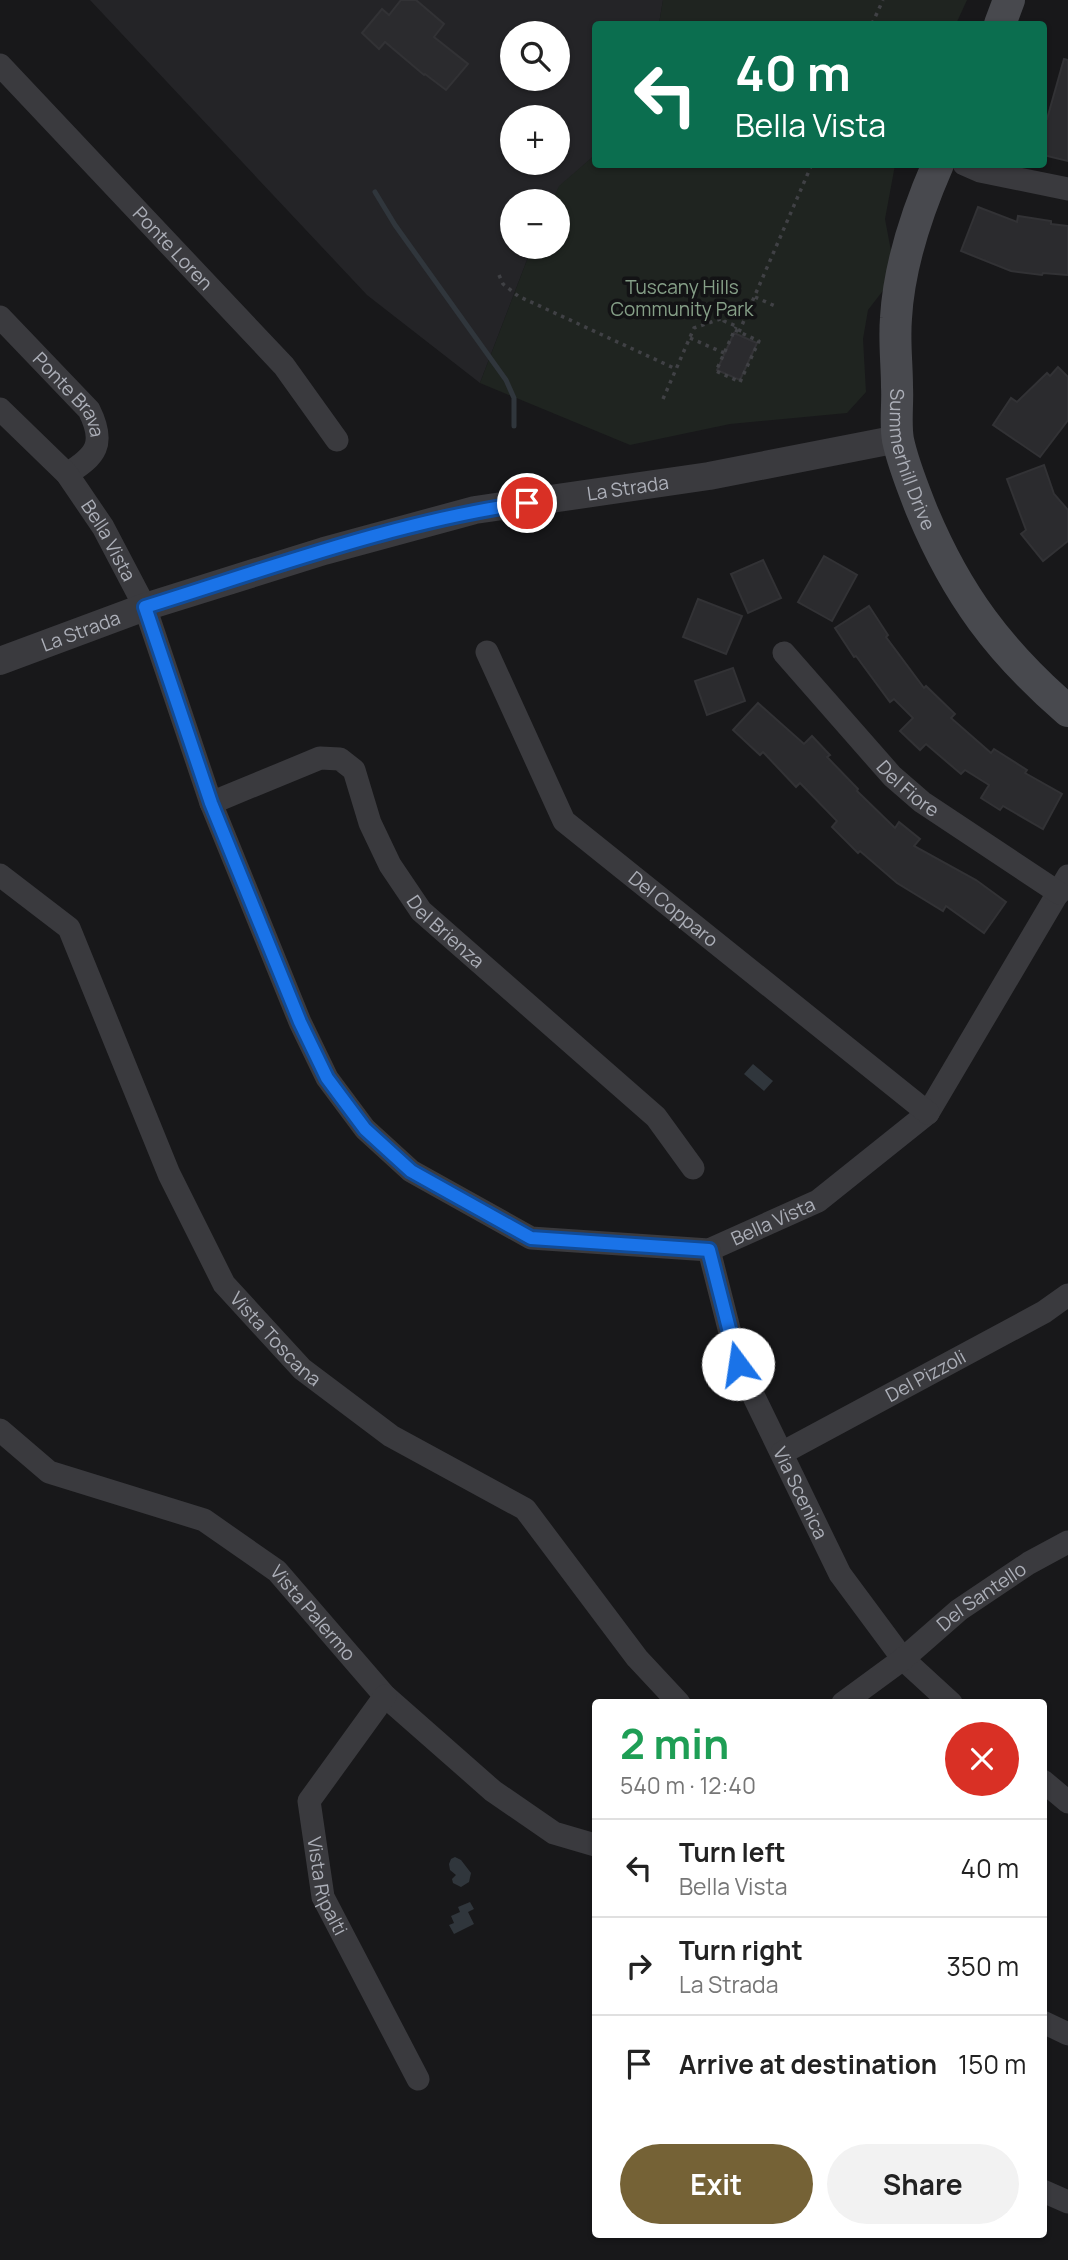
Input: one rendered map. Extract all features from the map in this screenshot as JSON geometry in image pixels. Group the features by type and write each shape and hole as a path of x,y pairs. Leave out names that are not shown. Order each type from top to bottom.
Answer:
{"main road":[{"path":"1001,21 1009,0"},
{"name":"Summerhill Drive","path":"936,168 925,194 900,281 896,319 898,439 911,482 936,543 954,577 988,630 1030,678 1068,711"}],"street":[{"name":"Ponte Loren","path":"0,65 284,366 337,440"},
{"path":"973,168 1068,189"},
{"name":"Ponte Brava","path":"0,317 89,410 94,422 96,449 88,461 66,474"},
{"name":"Bella Vista","path":"0,409 66,474 103,527 145,607 211,803 300,1022 327,1078 365,1129 411,1171 531,1238 709,1250 818,1201 928,1113 1064,884"},
{"name":"La Strada","path":"0,661 145,607 324,551 475,510 709,476 898,439"},
{"name":"Del Copparo","path":"487,652 564,821 928,1113"},
{"name":"Del Fiore","path":"783,653 892,775 922,802 1064,884"},
{"name":"Del Brienza","path":"211,803 320,758 340,759 354,770 370,823 390,864 421,911 656,1117 693,1168"},
{"name":"Vista Toscana","path":"0,874 69,928 169,1174 224,1284 302,1369 391,1436 526,1509 637,1658 675,1699"},
{"name":"Via Scenica","path":"709,1250 738,1364 840,1574 903,1659 947,1699"},
{"name":"Del Pizzoli","path":"782,1453 1044,1312 1068,1295"},
{"name":"Vista Palermo","path":"0,1430 49,1472 204,1520 277,1572 385,1696 493,1791 554,1833 592,1844"},
{"name":"Del Santello","path":"903,1659 959,1611 1029,1563 1068,1542"},
{"path":"848,1699 903,1659"},
{"name":"Vista Ripalti","path":"385,1696 309,1801 323,1897 418,2079"},
{"path":"1047,1784 1068,1802"},
{"path":"1047,2024 1068,2034"},
{"path":"1047,2193 1068,2202"}],"path":[{"path":"873,21 883,0"},
{"path":"663,399 694,328 723,318 724,321 738,329 759,341 740,382 716,371 724,354 738,329 755,297 810,168"},
{"path":"499,275 503,285 518,296 676,369"},
{"path":"755,297 775,306"},
{"path":"690,338 724,354"}],"shaded area":[{"path":"90,0 663,0 660,21 592,21 592,158 558,189 500,189 500,259 527,259 480,383 367,295"},
{"path":"753,1064 773,1081 764,1091 744,1074"},
{"path":"455,1857 461,1860 471,1873 469,1882 461,1887 453,1883 452,1879 456,1875 450,1870 449,1864"},
{"path":"470,1902 474,1909 468,1912 474,1924 454,1934 449,1925 454,1923 451,1916 460,1912 458,1907"}],"green space":[{"path":"663,0 967,0 957,21 660,21"},
{"name":"Tuscany Hills Community Park","path":"592,158 592,168 894,168 885,219 891,251 885,288 868,310 863,339 866,392 847,413 730,424 630,445 480,383 527,259 570,259 570,189 558,189"}],"building":[{"path":"401,0 416,0 444,24 434,37 468,64 446,90 385,42 379,49 362,33 382,9 389,15"},
{"path":"1064,59 1068,60 1068,161 1047,156 1047,119"},
{"path":"978,207 1017,222 1018,216 1068,226 1068,275 1011,271 961,251"},
{"path":"734,333 757,343 740,380 717,370"},
{"path":"1058,367 1068,377 1068,420 1040,457 993,425 1011,398 1017,402 1047,373 1050,376"},
{"path":"1044,465 1054,494 1068,510 1068,541 1043,561 1021,534 1026,530 1007,479"},
{"path":"824,556 857,575 832,621 798,602"},
{"path":"763,560 781,598 748,613 731,574"},
{"path":"698,599 742,616 726,654 683,637"},
{"path":"869,606 888,635 886,637 924,688 926,686 955,714 951,718 991,753 994,749 1027,770 1025,773 1062,794 1043,829 1003,806 1000,810 981,798 989,785 965,770 961,774 926,744 920,750 900,731 913,718 894,699 890,702 835,628"},
{"path":"733,668 745,701 707,715 695,681"},
{"path":"758,703 804,744 812,736 857,791 895,828 899,822 920,839 914,846 976,880 1006,902 984,933 946,906 943,911 897,883 860,851 858,853 832,827 837,821 800,783 796,787 763,752 760,755 733,730"}],"waterway":[{"path":"375,192 395,225 506,380 514,398 514,426"}],"route":[{"path":"527,503 475,510 324,551 145,607 211,803 300,1022 327,1078 365,1129 411,1171 531,1238 709,1250 738,1364"}]}
